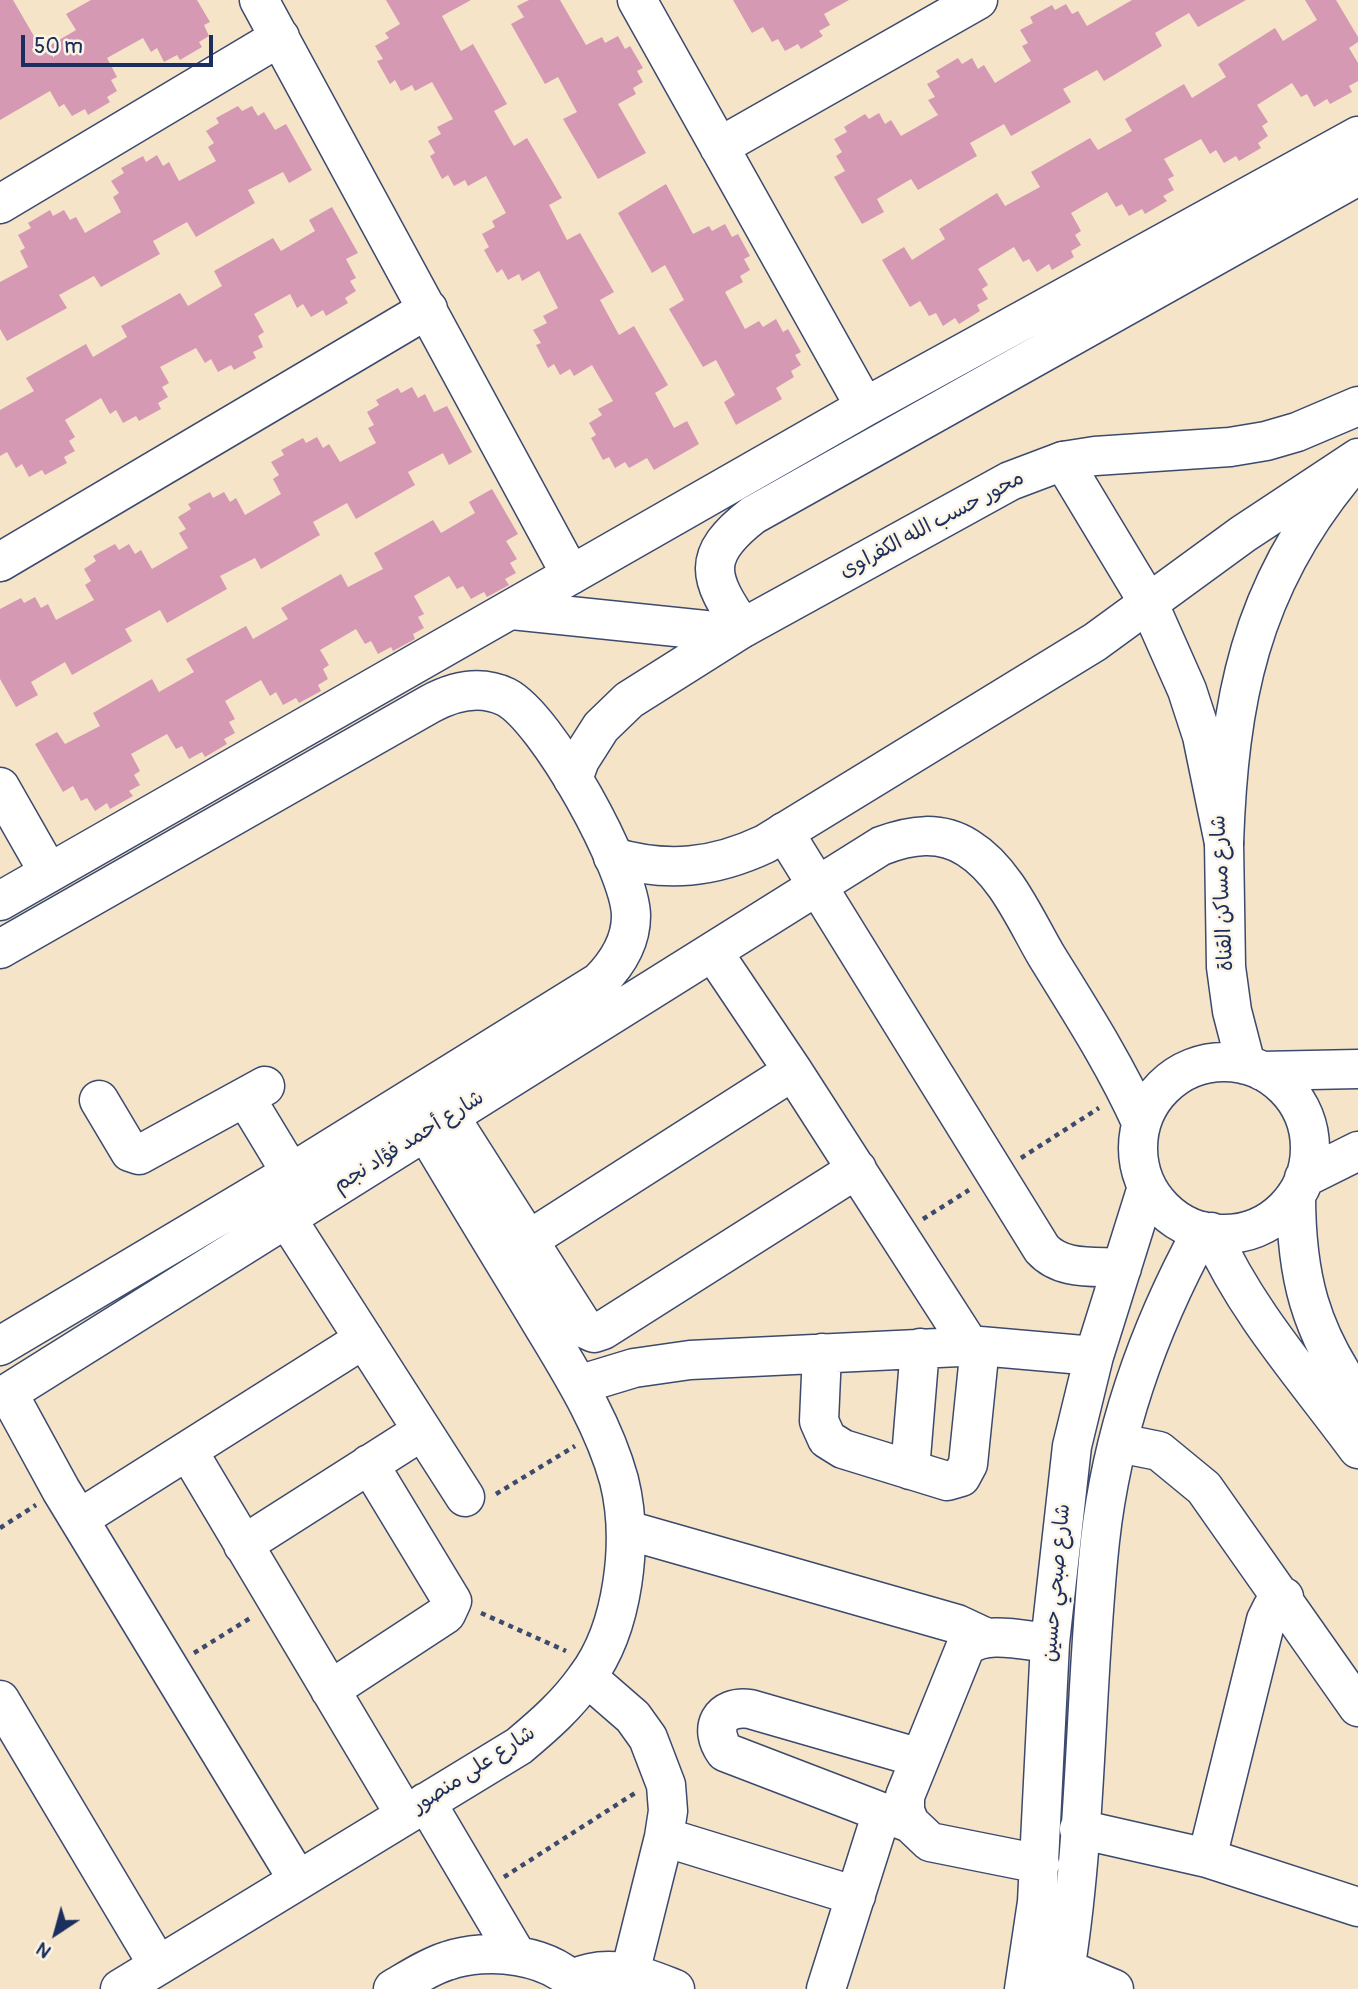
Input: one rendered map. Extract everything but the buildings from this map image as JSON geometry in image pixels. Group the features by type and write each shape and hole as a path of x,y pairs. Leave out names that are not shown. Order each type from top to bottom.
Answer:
{"street":[{"path":"259,0 571,575"},
{"path":"637,0 865,407"},
{"path":"719,147 978,0"},
{"path":"0,204 280,37"},
{"path":"0,901 865,407 1358,136"},
{"path":"738,631 720,596 715,572 721,545 752,515 1358,176"},
{"path":"0,562 428,309"},
{"name":"محور حسب الله الكفراوى","path":"573,779 589,743 614,713 738,631 1010,481 1063,461 1095,456 1230,447 1266,441 1297,432 1358,407"},
{"path":"613,857 657,867 702,866 745,853 784,832 1095,642 1252,527 1358,458"},
{"path":"1224,843 1229,745 1237,700 1263,612 1304,531 1358,458"},
{"name":"شارع مساكن القناة","path":"1063,461 1148,602 1178,667 1202,736 1224,843 1226,967 1232,1011 1254,1068"},
{"path":"512,610 738,631"},
{"name":"شارع أحمد فؤاد نجم","path":"0,949 418,711 458,692 489,692 517,704 539,726 573,779 625,882 631,918 622,953 599,982 291,1174 0,1346"},
{"path":"0,787 48,873"},
{"path":"784,832 1042,1249 1050,1258 1072,1265 1122,1268"},
{"path":"818,887 881,846 901,838 924,835 947,838 968,847 1000,878 1121,1079 1142,1122"},
{"name":"شارع أحمد فؤاد نجم","path":"4,1396 818,887"},
{"path":"713,952 975,1346 966,1472 955,1481 947,1482 843,1449 827,1438 819,1421 822,1353"},
{"path":"1254,1068 1290,1093 1307,1125 1309,1161 1300,1186 1284,1210 1250,1230 1206,1232 1170,1214 1147,1187 1138,1155 1142,1122 1149,1105 1174,1077 1208,1063 1254,1068 1358,1069"},
{"path":"527,1241 793,1070"},
{"path":"99,1100 130,1152 139,1155 255,1091 291,1174"},
{"path":"438,1124 527,1241 585,1329 598,1333 857,1169"},
{"name":"شارع على منصور","path":"120,1989 519,1746 557,1715 591,1670 621,1599 627,1530 619,1479 578,1385 438,1124"},
{"path":"1300,1186 1358,1150"},
{"path":"1300,1186 1296,1244 1306,1299 1327,1351 1353,1383"},
{"name":"شارع صبحي حسين","path":"1024,1989 1040,1864 1051,1643 1065,1492 1077,1423 1094,1356 1147,1187"},
{"path":"287,1219 422,1431 474,1499"},
{"path":"1206,1232 1256,1315 1358,1449"},
{"name":"شارع صبحي حسين","path":"1064,1979 1079,1829 1100,1540 1119,1443 1132,1395 1163,1308 1206,1232"},
{"path":"70,1504 188,1451 364,1339"},
{"path":"578,1385 607,1375 662,1363 822,1353 975,1346 1094,1356"},
{"path":"910,1470 920,1348"},
{"path":"4,1396 298,1880"},
{"path":"243,1545 422,1431"},
{"path":"1119,1443 1159,1451 1189,1472 1204,1488 1284,1597 1358,1707"},
{"path":"188,1451 330,1690 415,1809 480,1892 517,1956"},
{"path":"330,1690 446,1614 452,1601 369,1464"},
{"path":"627,1530 957,1623 987,1638"},
{"path":"1208,1858 1266,1620 1272,1608 1284,1597"},
{"path":"826,1989 856,1896 896,1818 960,1656 971,1642 987,1638 1051,1643"},
{"path":"591,1670 648,1738 663,1775 667,1811 664,1837 628,1980"},
{"path":"0,1700 158,1965"},
{"path":"920,1758 750,1709 736,1707 723,1714 716,1726 717,1740 725,1752 896,1818 930,1842 1040,1864"},
{"path":"1079,1829 1208,1858 1358,1907"},
{"path":"664,1837 856,1896"},
{"path":"393,1989 447,1961 482,1954 517,1956 546,1965 576,1984 603,1969 628,1980 675,1989"},
{"path":"1064,1979 1114,1989"}],"path":[{"path":"474,1499 600,1432"},
{"path":"0,1528 70,1504"},
{"path":"170,1669 277,1601"},
{"path":"452,1601 591,1670"},
{"path":"480,1892 663,1775"}]}
